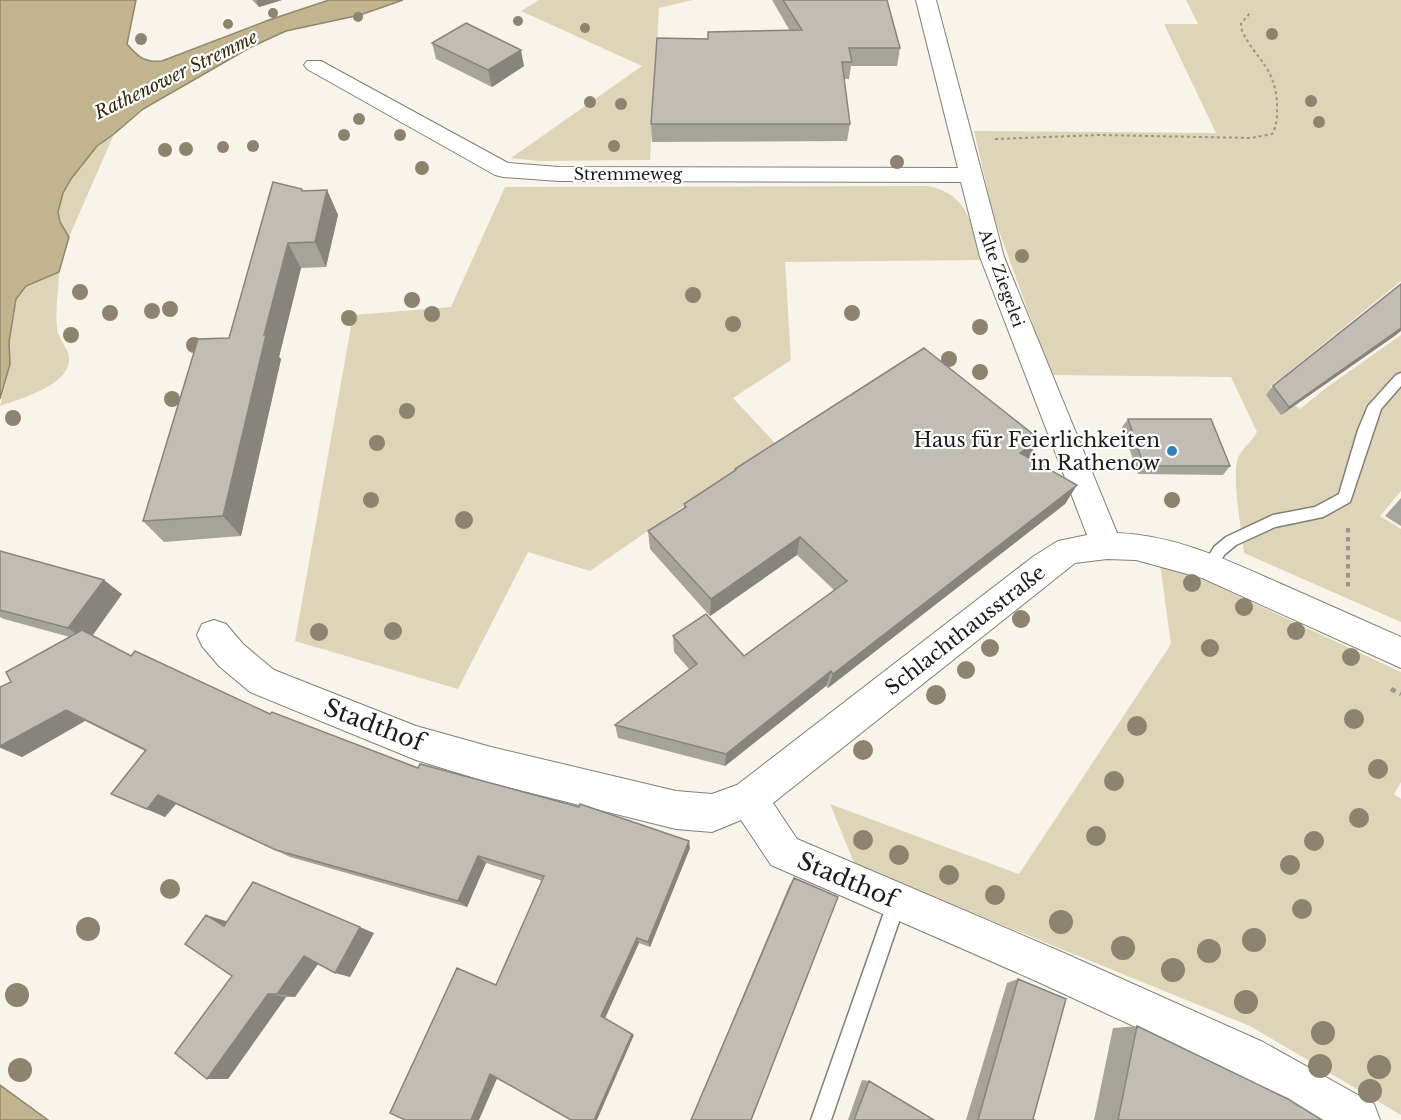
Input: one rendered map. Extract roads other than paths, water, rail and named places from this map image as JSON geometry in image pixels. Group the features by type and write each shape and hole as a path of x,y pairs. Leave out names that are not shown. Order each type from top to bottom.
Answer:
{"street":[{"name":"Alte Ziegelei","path":"926,0 992,257 1107,546"},
{"name":"Stremmeweg","path":"314,65 503,170 571,174 970,175"},
{"name":"Schlachthausstraße","path":"749,799 1045,566 1070,550 1107,546 1136,547 1169,554 1210,567 1401,653"},
{"name":"Stadthof","path":"214,635 231,655 262,681 416,743 490,765 676,810 712,813 749,799 784,852 1050,967 1248,1057 1358,1120"}],"lane":[{"path":"1210,567 1219,551 1231,541 1274,521 1318,513 1345,498 1365,430 1375,406 1401,378"},
{"path":"821,1120 897,901"}],"water":[{"name":"Rathenower Stremme","path":"0,0 136,0 127,44 142,58 162,61 329,0 403,0 360,15 286,31 251,47 143,109 97,146 63,193 58,212 60,222 69,237 59,272 26,286 16,299 9,342 10,364 0,399"},
{"path":"0,1085 48,1120 0,1120"}],"place":[{"name":"Haus für Feierlichkeiten in Rathenow","path":"1172,451"}]}
